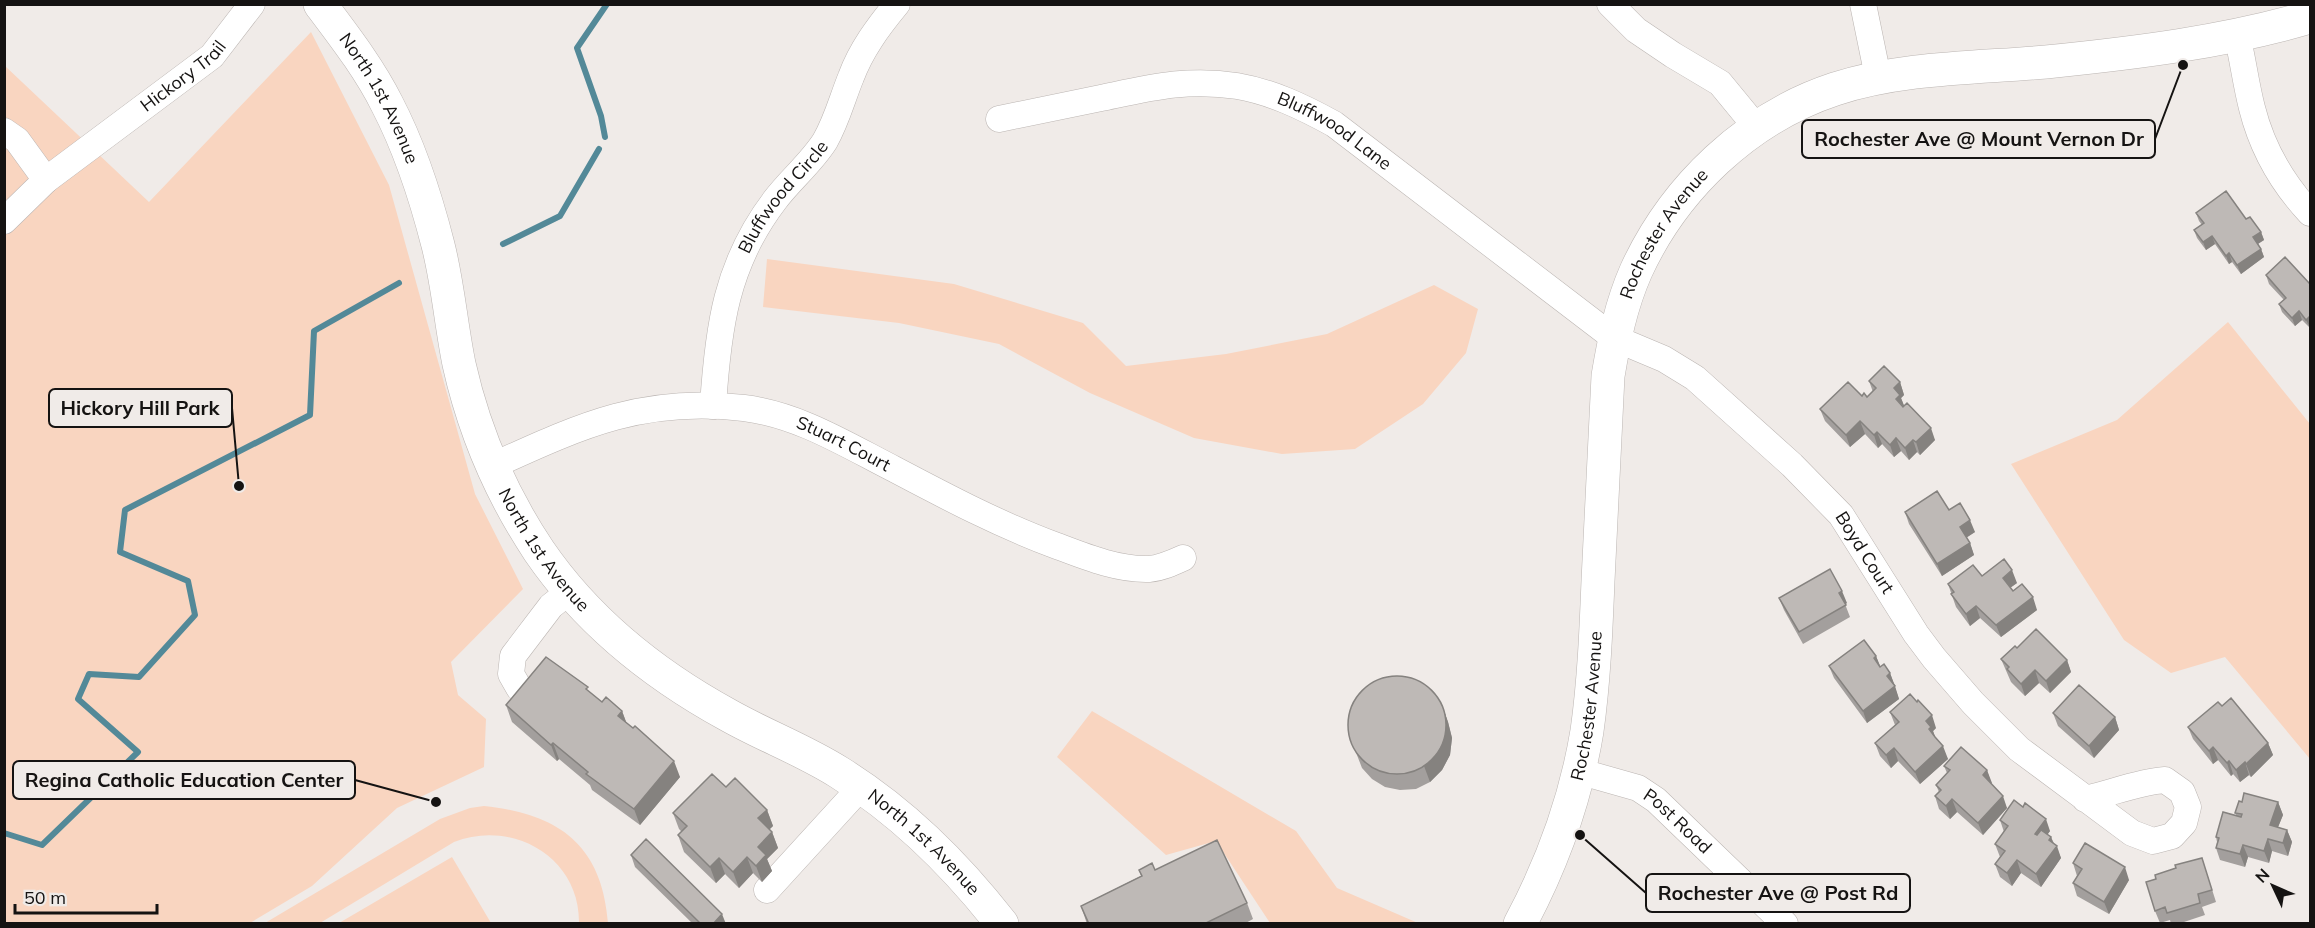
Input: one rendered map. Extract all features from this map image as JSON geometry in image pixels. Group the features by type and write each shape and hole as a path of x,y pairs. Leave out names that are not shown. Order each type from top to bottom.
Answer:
{"main road":[{"name":"North 1st Avenue","path":"320,4 353,47 387,104 416,173 438,245 459,362 472,415 492,466 512,506 540,551 570,591 602,627 638,657 683,689 730,717 793,746 840,772 884,803 930,842 972,885 1002,924"},
{"name":"Rochester Avenue","path":"1520,924 1545,872 1560,832 1587,732 1594,671 1608,376 1614,338 1636,272 1651,241 1670,212 1692,185 1716,160 1757,128 1802,103 1834,90 1878,77 2110,55 2237,35 2310,17"}],"street":[{"name":"Hickory Trail","path":"4,221 46,180 212,56 252,4"},
{"name":"Bluffwood Circle","path":"713,406 717,345 724,306 736,269 753,234 774,201 811,160 825,140 839,113 850,77 863,50 897,4"},
{"path":"1610,4 1645,36 1720,83 1757,128"},
{"path":"1863,4 1878,77"},
{"path":"2237,35 2252,108 2263,140 2278,170 2308,207"},
{"name":"Bluffwood Lane","path":"999,119 1168,84 1203,82 1238,86 1272,94 1304,107 1334,124 1614,338"},
{"path":"4,131 16,140 46,180"},
{"name":"Boyd Court","path":"1614,338 1664,359 1695,378 1792,465 1841,515 1916,634 1973,703 2019,749 2085,799"},
{"name":"Stuart Court","path":"492,466 575,428 638,410 680,405 744,408 780,415 814,427 976,512 1084,557 1124,567 1150,569 1168,565 1183,558"},
{"path":"519,688 512,674 513,656 551,606 570,591"},
{"name":"Post Road","path":"1578,771 1638,788 1656,800 1785,924"},
{"path":"767,890 861,787"}],"shaded area":[{"path":"311,32 389,185 475,494 523,589 451,662 458,695 486,719 484,767 397,808 312,886 250,923 5,923 4,65 149,202"},
{"path":"767,259 954,284 1083,323 1126,366 1226,354 1327,334 1434,285 1478,309 1466,353 1423,404 1355,449 1282,454 1194,438 1090,393 999,344 899,323 763,307"},
{"path":"2228,322 2310,424 2310,759 2225,657 2171,673 2124,640 2011,464 2117,420"},
{"path":"1092,711 1296,831 1337,888 1418,923 1270,923 1216,841 1166,855 1057,757"},
{"path":"484,806 511,810 534,817 555,826 572,838 586,854 597,873 604,896 608,923 579,923 576,900 568,879 555,862 539,849 519,840 498,836 476,836 454,842 320,923 265,923 440,819 470,808"},
{"path":"452,857 491,923 339,923"}],"building":[{"path":"2226,191 2246,219 2250,217 2261,232 2253,237 2261,249 2237,265 2229,253 2226,256 2212,236 2203,242 2194,230 2204,223 2196,213"},
{"path":"2285,257 2310,284 2310,316 2306,320 2299,311 2292,318 2279,304 2286,298 2266,275"},
{"path":"1884,366 1900,382 1894,388 1900,395 1896,399 1903,407 1907,403 1931,428 1916,442 1913,440 1905,448 1896,438 1890,445 1877,432 1874,435 1860,421 1846,435 1820,409 1848,382 1862,396 1864,393 1867,397 1876,388 1869,381"},
{"path":"1937,491 1949,510 1960,503 1970,520 1960,527 1970,543 1937,564 1905,512"},
{"path":"2004,559 2012,570 2003,578 2013,591 2022,584 2033,597 1996,625 1976,606 1966,614 1951,594 1954,592 1948,584 1973,565 1982,576"},
{"path":"1830,569 1842,591 1839,593 1846,605 1799,632 1779,598"},
{"path":"2036,629 2067,660 2046,681 2035,670 2021,684 2001,659 2015,646 2017,648"},
{"path":"1864,640 1876,656 1874,658 1880,667 1884,664 1890,673 1887,676 1895,686 1863,711 1829,666"},
{"path":"546,657 588,687 586,689 602,702 606,697 622,711 618,716 633,728 635,726 674,761 634,809 586,774 588,772 553,743 551,745 506,705"},
{"path":"1397,676 1416,680 1431,691 1442,706 1446,725 1442,744 1431,759 1416,770 1397,774 1378,770 1363,759 1352,744 1348,725 1352,706 1363,691 1378,680"},
{"path":"2079,685 2115,717 2089,746 2053,713"},
{"path":"1910,694 1932,715 1926,721 1931,727 1929,729 1943,746 1915,772 1894,748 1886,755 1875,743 1899,722 1890,712"},
{"path":"2231,698 2268,743 2246,764 2245,762 2236,770 2213,747 2209,751 2188,727 2218,702 2222,706"},
{"path":"1961,747 1987,770 1983,775 2003,796 1978,823 1952,799 1946,806 1935,796 1941,790 1936,785 1950,770 1944,766"},
{"path":"712,774 726,787 735,778 767,810 758,818 772,832 758,847 766,855 756,866 747,857 733,872 719,858 710,867 678,835 687,826 673,813"},
{"path":"2244,793 2278,802 2270,825 2287,830 2283,843 2268,839 2264,851 2243,845 2240,854 2216,848 2219,838 2216,837 2223,812 2241,817 2242,814 2235,813 2239,801 2242,802"},
{"path":"2014,800 2023,807 2025,803 2046,819 2035,834 2037,835 2041,830 2051,837 2049,840 2057,846 2036,874 2017,860 2007,873 1995,864 2005,851 1995,844 2008,826 2000,820"},
{"path":"646,839 722,914 713,924 701,924 631,855"},
{"path":"1217,840 1247,903 1204,924 1089,924 1081,906 1142,876 1139,870 1152,863 1155,870"},
{"path":"2085,843 2125,867 2104,902 2073,883 2082,869 2073,863"},
{"path":"2202,858 2212,890 2198,894 2200,903 2167,913 2165,907 2155,911 2146,882 2156,879 2155,875 2176,868 2175,865"}],"waterway":[{"path":"605,137 601,116 577,48 607,4"},
{"path":"503,244 560,216 599,149"},
{"path":"4,833 42,845 138,752 78,699 89,674 139,677 195,615 188,581 120,552 125,510 310,415 314,331 399,283"}],"place":[{"name":"Rochester Ave @ Mount Vernon Dr","path":"2183,65"},
{"name":"Hickory Hill Park","path":"239,486"},
{"name":"Regina Catholic Education Center","path":"436,802"},
{"name":"Rochester Ave @ Post Rd","path":"1580,835"}]}
